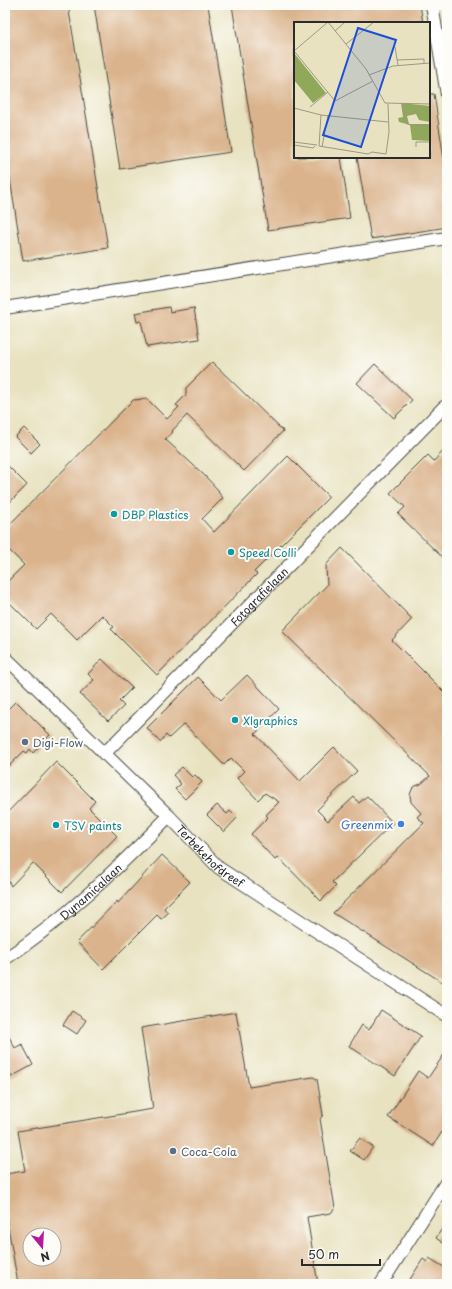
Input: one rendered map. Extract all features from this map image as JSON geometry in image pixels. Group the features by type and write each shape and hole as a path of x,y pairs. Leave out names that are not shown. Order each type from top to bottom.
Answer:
{"street":[{"path":"432,5 447,95"},
{"path":"5,308 447,238"},
{"name":"Fotografielaan","path":"104,754 444,407 447,408"},
{"name":"Terbekehofdreef","path":"5,658 169,816 218,868 447,1016"},
{"name":"Dynamicalaan","path":"5,959 35,939 107,878 169,816"},
{"path":"381,1284 447,1181"}],"building":[{"path":"5,5 68,5 108,248 23,261 5,147"},
{"path":"94,5 208,5 231,152 120,169"},
{"path":"232,5 420,5 423,22 294,22 294,158 341,158 350,218 268,230"},
{"path":"430,94 434,94 447,179 447,227 371,239 357,158 430,158"},
{"path":"169,307 170,312 194,308 199,339 147,347 141,321 137,322 135,313"},
{"path":"212,362 283,431 244,471 187,415 172,431 173,432 165,439 204,475 219,491 218,492 223,498 202,519 214,532 288,456 329,497 254,572 257,574 157,675 111,629 114,627 102,615 77,640 51,614 36,629 5,598 5,584 24,565 5,546 5,529 133,400 147,399 167,419 179,407 176,405 186,395 186,388"},
{"path":"375,364 412,400 394,418 357,383"},
{"path":"24,428 40,444 31,453 15,437"},
{"path":"447,447 447,562 398,514 405,507 390,493 428,455 434,461"},
{"path":"5,463 27,485 5,507"},
{"path":"342,548 412,619 392,640 447,695 447,985 333,913 424,823 417,817 421,813 411,802 410,795 413,787 421,784 430,776 282,631 327,585 326,565"},
{"path":"102,659 132,688 119,701 124,706 108,721 80,694 94,680 88,674"},
{"path":"247,675 279,709 255,734 300,781 334,747 357,771 317,810 328,821 354,797 359,803 367,796 393,823 332,882 336,886 321,901 278,857 275,860 251,834 268,817 266,815 279,802 265,793 258,800 237,778 244,771 231,758 224,765 184,724 169,738 166,735 160,742 147,728 198,677 221,700"},
{"path":"16,701 50,735 33,753 30,749 27,753 24,751 5,770 5,712"},
{"name":"TSV paints","path":"56,762 95,801 89,808 117,836 62,892 33,863 11,886 5,875 5,815"},
{"path":"182,767 192,777 195,775 202,782 185,799 175,789 181,784 173,775"},
{"path":"217,805 227,814 230,811 237,818 224,832 207,815"},
{"path":"162,855 190,882 164,908 168,913 161,919 157,915 103,969 77,942 117,901 118,903"},
{"path":"381,1010 421,1036 395,1076 349,1046 362,1025 369,1030"},
{"path":"72,1011 86,1020 77,1034 63,1025"},
{"name":"Coca-Cola","path":"236,1012 249,1087 313,1077 317,1079 323,1115 320,1119 335,1208 331,1213 307,1217 318,1284 18,1284 5,1209 5,1174 25,1171 18,1131 153,1109 141,1028"},
{"path":"5,1029 15,1048 22,1044 33,1065 11,1077 5,1065"},
{"path":"447,1050 447,1124 433,1146 388,1117 418,1071 428,1078"},
{"path":"360,1138 373,1147 364,1160 350,1151"},
{"path":"447,1221 447,1246 436,1238"},
{"path":"429,1258 447,1269 447,1284 407,1284 423,1259 427,1262"}],"place":[{"name":"DBP Plastics","path":"114,514"},
{"name":"Speed Colli","path":"231,552"},
{"name":"Xlgraphics","path":"235,720"},
{"name":"Digi-Flow","path":"25,742"},
{"name":"Greenmix","path":"401,824"},
{"name":"TSV paints","path":"56,825"},
{"name":"Coca-Cola","path":"173,1151"}]}
